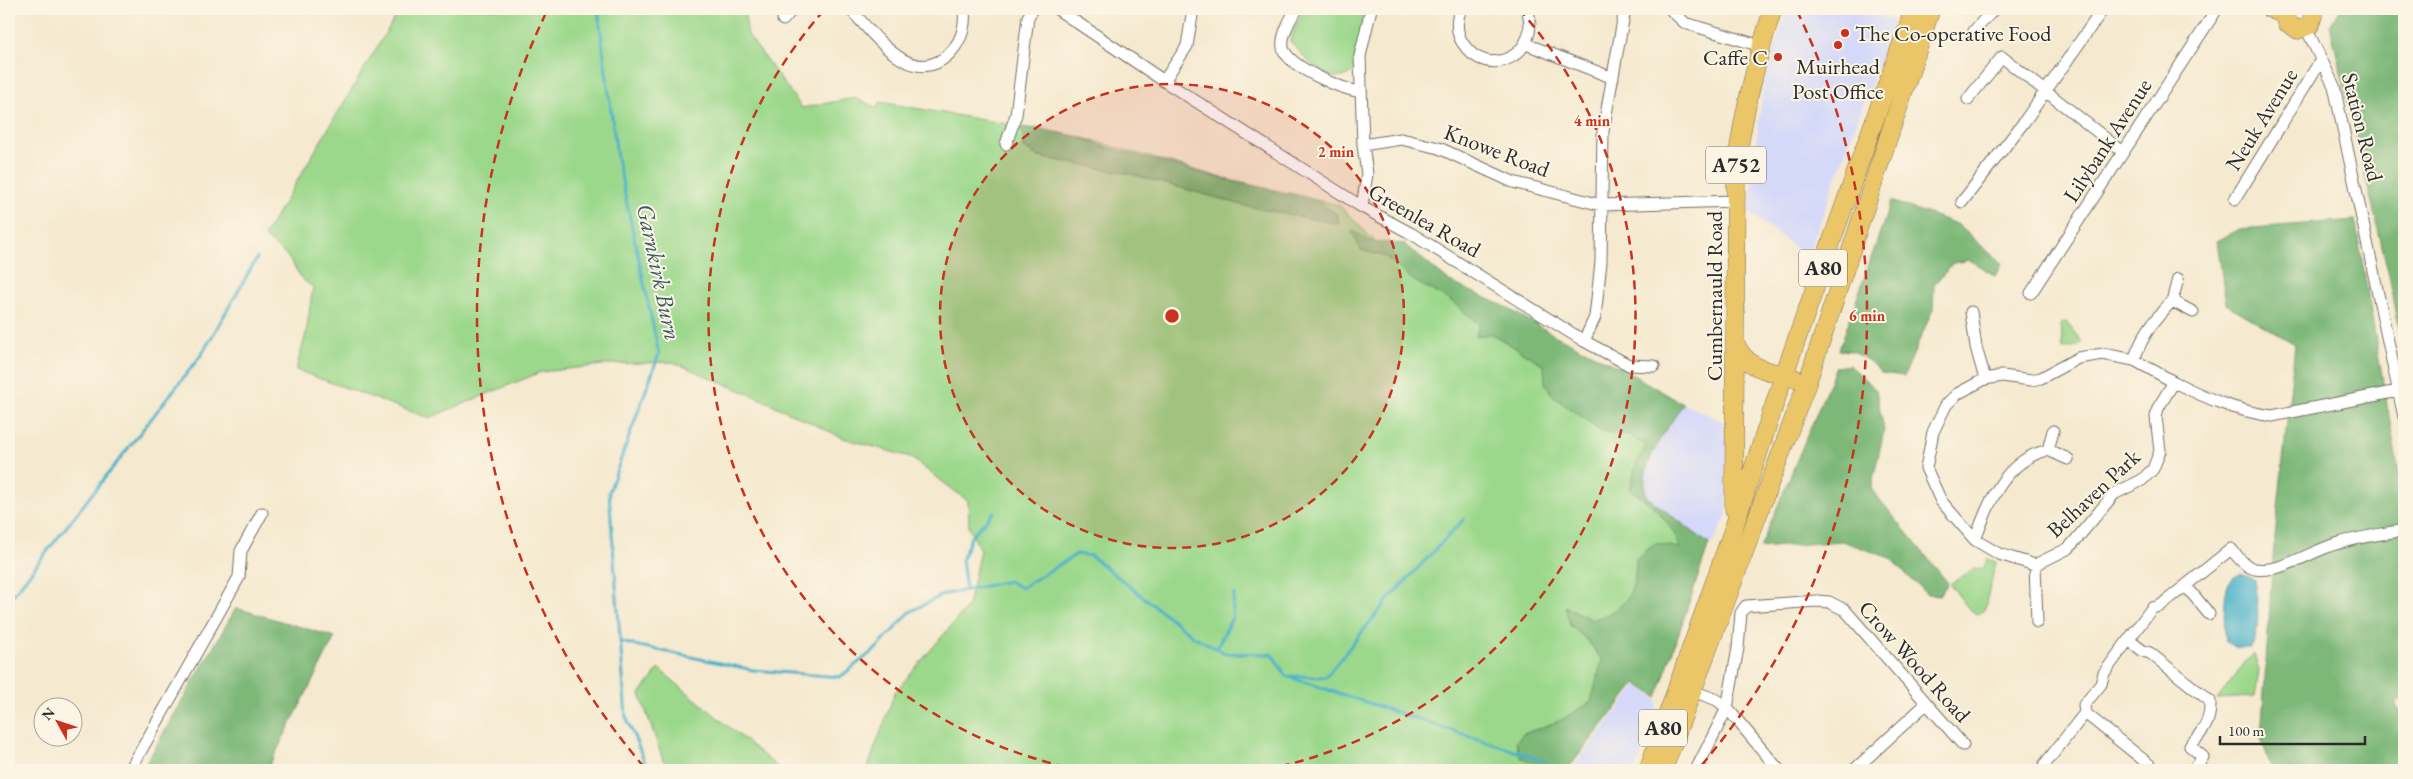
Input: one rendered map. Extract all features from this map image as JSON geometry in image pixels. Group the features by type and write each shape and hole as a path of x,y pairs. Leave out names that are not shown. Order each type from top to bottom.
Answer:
{"main road":[{"name":"Cumbernauld Road","path":"1734,527 1737,347 1736,168 1741,127 1761,46 1773,9"},
{"name":"A80","path":"1663,770 1685,688 1734,527 1784,375 1914,9"},
{"name":"A80","path":"1648,770 1685,688 1806,382 1931,9"},
{"path":"2281,11 2290,27 2298,30 2306,28 2312,21 2311,9"},
{"path":"1737,347 1749,363 1762,370 1806,382"}],"street":[{"path":"783,20 792,9"},
{"path":"851,9 893,54 911,64 926,67 945,58 958,44 966,20 964,9"},
{"path":"1006,144 1016,114 1028,17 1033,9"},
{"name":"Greenlea Road","path":"1057,9 1164,81 1362,207 1412,234 1584,341 1629,365 1654,366"},
{"path":"1164,81 1187,46 1193,9"},
{"path":"1298,9 1285,32 1282,44 1284,52 1293,61 1316,75 1345,90 1361,92"},
{"path":"1362,207 1367,174 1363,145 1360,56 1371,9"},
{"path":"1462,9 1457,24 1459,37 1467,50 1477,58 1496,62 1507,60 1518,53 1526,44 1530,33 1531,20 1527,9"},
{"path":"1584,341 1596,317 1601,262 1603,131 1626,9"},
{"path":"1670,9 1686,23 1761,46"},
{"path":"1974,31 1994,9"},
{"path":"1962,202 1984,175 2103,9"},
{"name":"Lilybank Avenue","path":"2031,293 2217,9"},
{"name":"Station Road","path":"2306,28 2334,86 2404,417"},
{"path":"1526,44 1613,78"},
{"path":"1968,99 2002,57 2123,152"},
{"name":"Neuk Avenue","path":"2236,199 2321,60"},
{"name":"Knowe Road","path":"1363,145 1402,139 1439,148 1513,182 1601,204 1736,201"},
{"path":"2134,360 2150,324 2172,301 2178,279"},
{"path":"2172,301 2193,312"},
{"path":"1971,312 1976,347 1985,379"},
{"name":"Belhaven Park","path":"2174,382 2158,408 2156,417 2160,451 2154,469 2142,480 2114,494 2069,548 2035,565 1999,554 1974,540 1941,501 1926,468 1933,432 1946,405 1957,394 1985,379 2002,376 2031,380 2040,378 2067,362 2088,356 2103,354 2134,360 2216,403 2250,413 2272,416 2398,391"},
{"path":"1974,540 1993,494 2018,464 2048,450 2053,431"},
{"name":"Belhaven Park","path":"2048,450 2068,459"},
{"path":"130,770 239,577 241,551 262,513"},
{"path":"2156,770 2085,713 2084,706 2101,684 2104,673 2130,641 2130,636 2152,608 2160,606 2232,550 2241,562 2252,568 2265,569 2282,566 2340,543 2404,530"},
{"name":"Belhaven Park","path":"2035,565 2037,622"},
{"path":"2186,586 2209,614"},
{"name":"Crow Wood Road","path":"1727,708 1738,648 1741,613 1746,606 1817,601 1830,602 1845,610 1963,745"},
{"path":"2130,641 2143,651 2150,653 2210,701 2211,712 2207,726 2190,746 2203,757 2197,769"},
{"path":"1685,688 1717,700 1727,708 1780,770"},
{"path":"1854,770 1926,704"},
{"path":"1696,770 1727,708"},
{"path":"2042,770 2085,713"}],"shaded area":[{"path":"1788,9 1860,9 1894,21 1807,257 1749,212 1765,76"},
{"path":"1683,404 1727,423 1727,515 1713,543 1709,544 1645,496 1643,482 1654,451"},
{"path":"1637,685 1657,699 1656,715 1635,770 1571,770"}],"green space":[{"path":"400,9 744,9 748,35 802,108 854,98 878,108 880,102 1080,137 1240,183 1339,205 1381,247 1536,345 1651,443 1637,488 1694,539 1564,770 867,770 895,692 968,606 980,550 969,527 968,501 910,457 843,438 763,400 673,362 611,364 541,372 429,418 296,370 306,334 313,287 303,280 287,256 264,236"},
{"path":"1311,9 1367,9 1355,69 1346,76 1328,75 1320,70 1303,56 1290,41 1299,17"},
{"path":"2340,9 2404,9 2404,354 2390,280 2330,26"},
{"path":"1036,128 1080,137 1104,147 1228,180 1311,198 1337,214 1339,224 1246,206 1131,174 1039,157 1024,148 1022,129"},
{"path":"1891,201 1957,224 2002,264 1996,276 1969,260 1954,263 1934,284 1933,309 1904,376 1881,373 1869,361 1853,351 1839,350"},
{"path":"2355,220 2404,503 2404,697 2395,703 2404,719 2404,770 2272,770 2261,738 2273,557 2295,344 2226,304 2217,241 2240,229"},
{"path":"1351,230 1370,241 1404,244 1450,282 1502,305 1556,336 1625,370 1683,404 1662,436 1650,460 1646,472 1646,496 1709,544 1657,697 1636,683 1567,770 1547,768 1520,757 1516,742 1523,734 1559,721 1591,702 1602,660 1588,641 1570,625 1565,606 1592,620 1604,616 1621,605 1631,591 1636,571 1636,559 1656,543 1680,548 1672,530 1661,514 1630,490 1636,464 1646,446 1629,435 1602,431 1555,398 1545,383 1544,365 1492,334 1476,336 1479,324 1454,303 1413,280 1386,257 1361,250"},
{"path":"2066,322 2082,342 2077,346 2063,349 2061,323"},
{"path":"1850,365 1876,390 1884,430 1871,489 1948,583 1940,595 1926,594 1890,558 1842,541 1760,548 1836,367"},
{"path":"1987,559 1996,562 1984,611 1977,614 1969,609 1950,584 1974,569 1984,568"},
{"path":"236,608 335,637 267,770 142,770"},
{"path":"2254,654 2259,670 2255,697 2217,699 2247,660"},
{"path":"659,669 781,770 676,770 663,760 640,694"}],"water":[{"path":"2241,574 2254,579 2258,623 2251,648 2237,648 2226,642 2224,619 2226,592 2232,579"}],"waterway":[{"name":"Garnkirk Burn","path":"598,9 617,157 659,354 609,492 626,717 648,770"},
{"path":"9,600 202,354 257,258"},
{"path":"966,590 962,559 972,535 994,512"},
{"path":"1290,676 1326,677 1387,601 1464,519"},
{"path":"620,642 753,670 840,677 877,648 910,612 942,595 1009,581 1021,588 1077,554 1091,556 1193,636 1225,653 1272,654 1286,676 1545,761"},
{"path":"1217,648 1232,618 1234,594"}],"place":[{"name":"The Co-operative Food","path":"1845,33"},
{"name":"Muirhead Post Office","path":"1838,45"},
{"name":"Caffe C","path":"1778,57"}]}
